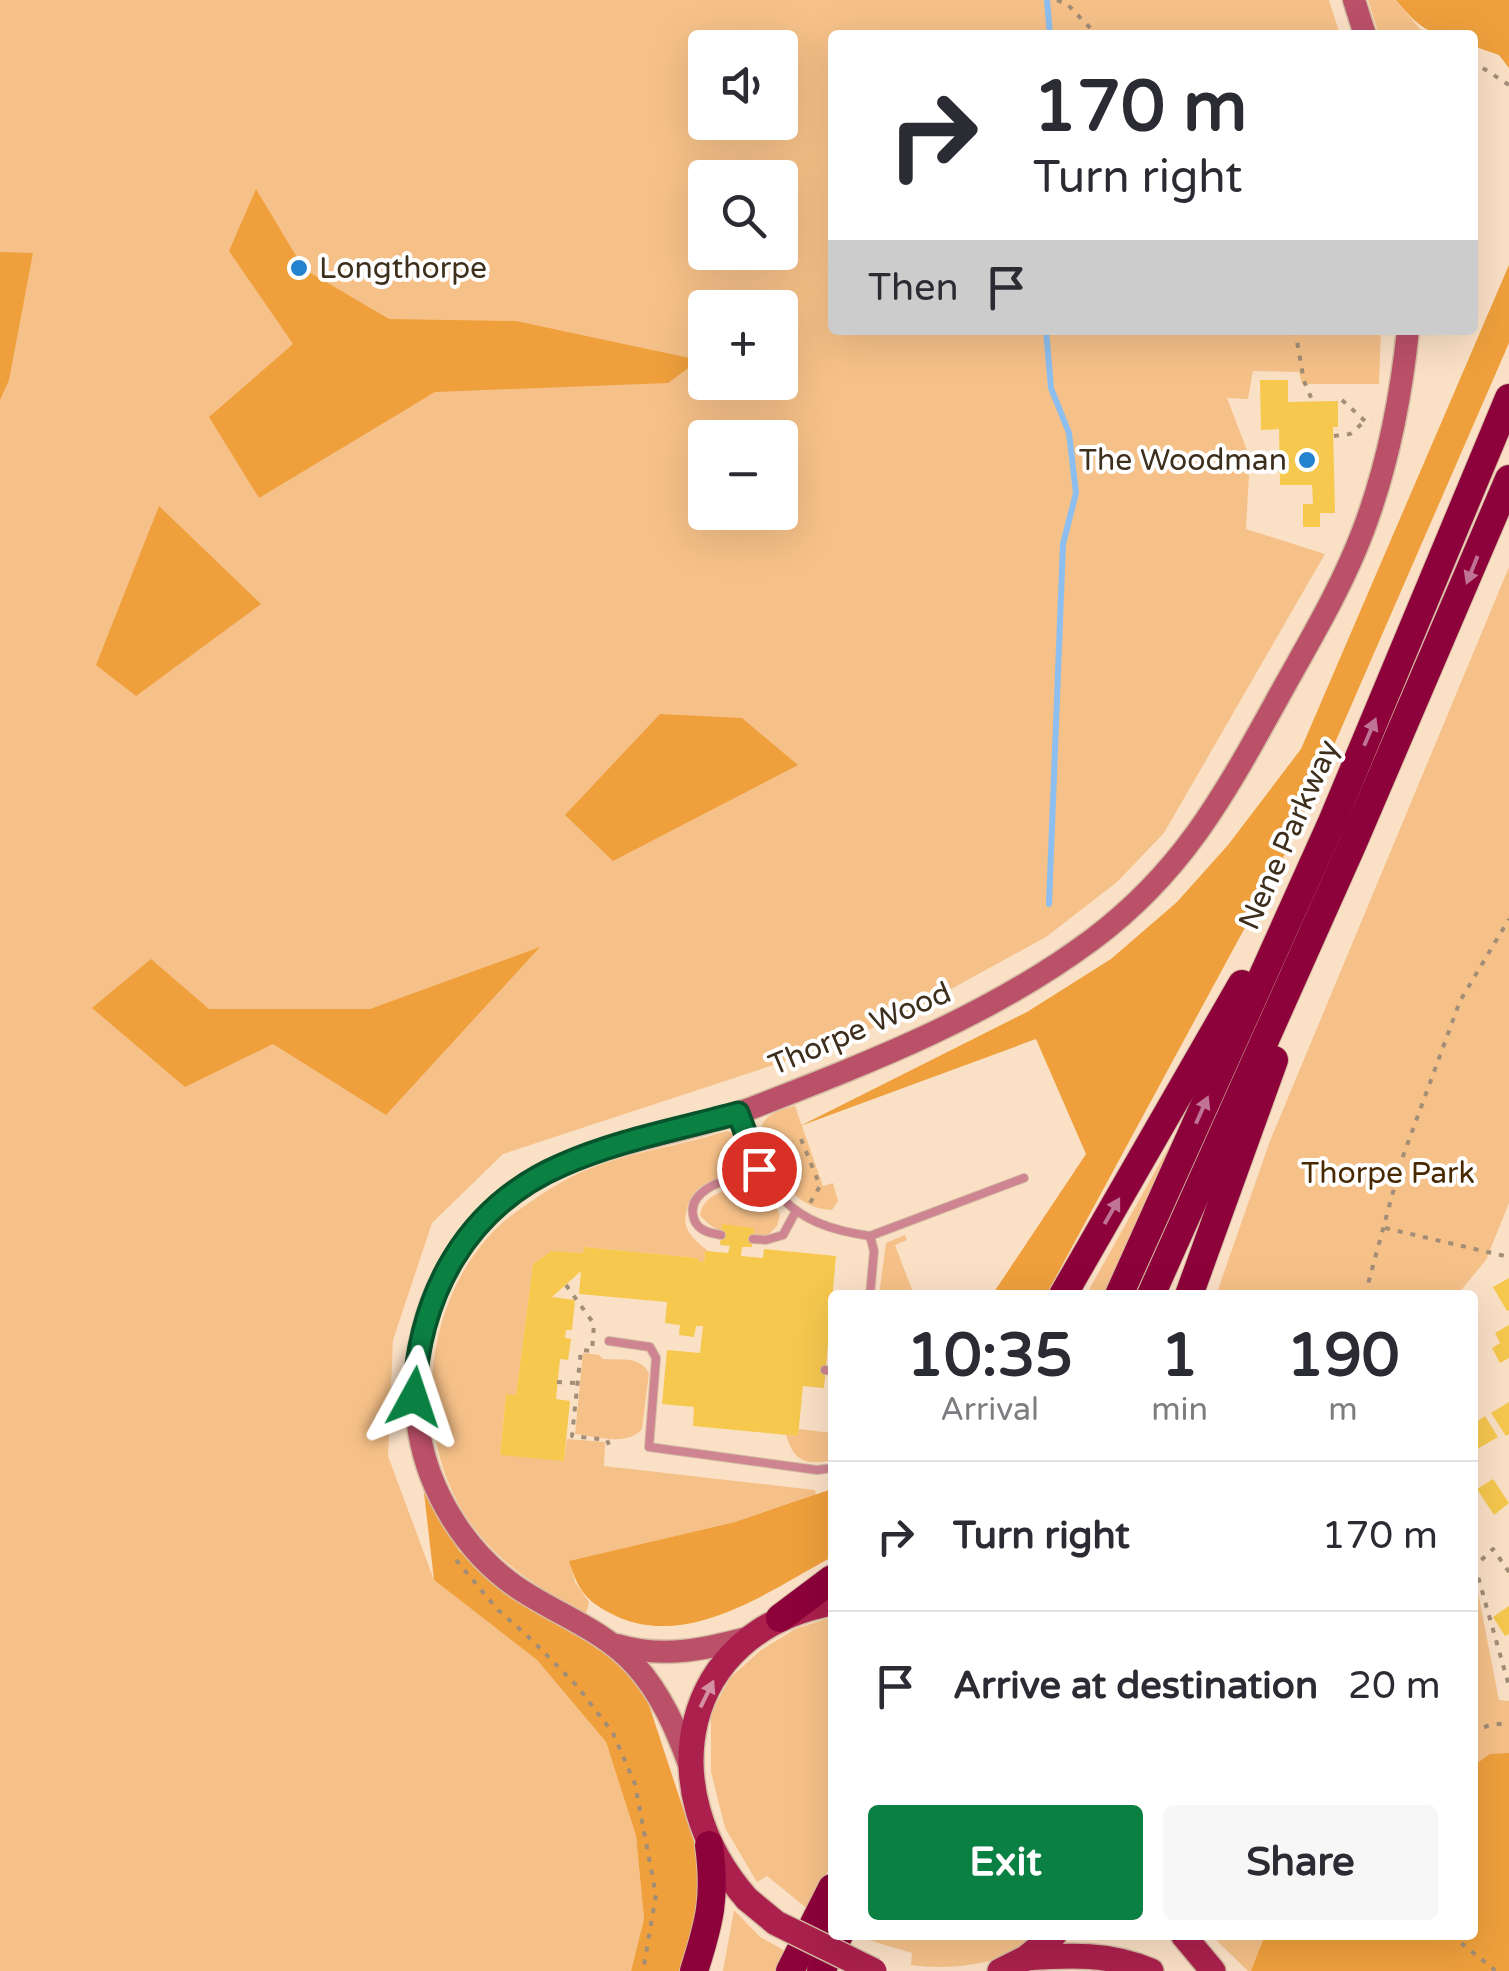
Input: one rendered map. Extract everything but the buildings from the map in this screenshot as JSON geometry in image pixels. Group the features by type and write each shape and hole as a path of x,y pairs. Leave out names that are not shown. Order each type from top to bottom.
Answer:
{"highway":[{"name":"Nene Parkway","path":"1120,1290 1332,822 1509,398"},
{"name":"Nene Parkway","path":"1153,1290 1354,842 1509,479"},
{"path":"1066,1290 1332,822"},
{"path":"1191,1290 1354,842"},
{"path":"780,1618 828,1583"},
{"path":"694,1971 710,1919 714,1884 709,1844"},
{"path":"790,1971 828,1896"},
{"path":"821,1971 836,1940"}],"main road":[{"path":"828,1604 780,1618 751,1637 718,1672 694,1728 689,1764 698,1819 724,1874 776,1923 874,1971"},
{"path":"1000,1971 1026,1958 1048,1940"},
{"path":"1187,1940 1213,1971"},
{"path":"1026,1958 1119,1958 1151,1971"}],"street":[{"path":"1354,0 1363,30"},
{"name":"Thorpe Wood","path":"689,1764 674,1722 633,1662 609,1643 514,1586 463,1535 443,1504 428,1468 414,1397 416,1361 433,1295 476,1227 529,1182 595,1152 738,1113 860,1066 968,1017 1092,940 1146,894 1187,850 1219,804 1328,608 1364,531 1393,421 1407,335"},
{"name":"Thorpe Wood","path":"609,1643 638,1651 668,1653 705,1650 751,1637"}],"lane":[{"path":"738,1113 759,1169 774,1192 800,1213 844,1232 870,1236 908,1225 1024,1178"},
{"path":"721,1235 696,1225 692,1213 695,1200 706,1189 759,1169"},
{"path":"753,1239 783,1235 800,1213"},
{"path":"870,1236 874,1251 870,1290"},
{"path":"609,1341 650,1348 656,1358 649,1447 828,1469"}],"path":[{"path":"1058,0 1091,30"},
{"path":"1478,65 1509,85"},
{"path":"1296,335 1304,381 1312,400"},
{"path":"1342,400 1365,421"},
{"path":"1334,436 1350,434 1365,421 1393,421"},
{"path":"1367,1290 1402,1159 1460,1001 1509,918"},
{"path":"800,1213 820,1186 802,1139"},
{"path":"1385,1228 1509,1257"},
{"path":"566,1285 594,1324 592,1351 581,1350 572,1436 608,1440 609,1446"},
{"path":"557,1382 577,1383"},
{"path":"1478,1563 1494,1549 1509,1572"},
{"path":"452,1550 458,1568 566,1675 613,1733 635,1784 656,1895 644,1971"},
{"path":"1478,1577 1509,1686"},
{"path":"1478,1730 1509,1723"},
{"path":"1457,1940 1496,1971"}],"green space":[{"path":"0,0 1329,0 1338,30 828,30 828,335 1381,335 1379,384 1302,384 1299,372 1253,371 1248,399 1227,398 1250,458 1246,529 1325,554 1164,833 1117,882 1046,937 900,1017 795,1058 503,1154 432,1223 393,1340 388,1456 434,1580 537,1660 606,1742 636,1836 644,1919 631,1971 0,1971"},
{"path":"1368,0 1396,0 1423,30 1377,30"},
{"name":"Thorpe Park","path":"1509,567 1509,1203 1486,1260 1461,1290 1218,1290 1270,1141"},
{"path":"1194,1102 1113,1290 1089,1290"},
{"path":"795,1106 823,1186 833,1183 838,1201 832,1210 810,1205 793,1193 779,1176 764,1141 762,1126 767,1118"},
{"path":"727,1131 741,1136 749,1159 740,1173 705,1184 691,1199 686,1226 709,1252 705,1252 704,1262 697,1258 584,1247 583,1253 551,1251 533,1264 516,1395 506,1395 500,1454 564,1461 567,1439 605,1442 604,1466 815,1490 816,1496 735,1522 570,1561 575,1582 589,1602 586,1615 535,1584 490,1547 465,1515 447,1478 436,1438 432,1395 435,1353 445,1312 462,1274 486,1240 546,1191 602,1164"},
{"path":"741,1185 760,1190 777,1208 777,1226 768,1235 731,1234 700,1215 710,1198"},
{"path":"905,1235 907,1240 895,1245 912,1290 880,1290 886,1243"},
{"path":"583,1353 635,1361 649,1373 642,1429 636,1434 610,1439 575,1434"},
{"path":"799,1429 828,1433 828,1460 808,1462 797,1456 786,1435 798,1436"},
{"path":"1478,1593 1499,1700 1509,1701 1509,1971 1248,1971 1216,1940 1478,1940"},
{"path":"828,1618 828,1870 809,1910 767,1876 757,1882 725,1828 711,1772 711,1713 730,1678 761,1650 795,1629"},
{"path":"734,1910 760,1937 787,1952 777,1971 723,1971"},
{"path":"869,1940 1034,1940 1013,1953 962,1966 911,1965 912,1953"}],"shaded area":[{"path":"1396,0 1509,0 1509,68 1499,55 1478,48 1478,30 1428,30"},
{"path":"256,189 304,269 389,319 516,321 688,358 688,368 668,383 435,392 259,498 209,417 293,344 229,251"},
{"path":"0,252 33,253 9,380 0,400"},
{"path":"1509,265 1509,343 1294,837 1049,1290 995,1290 1086,1154 1036,1039 800,1126 1027,1012 1111,959 1177,902 1228,845 1301,749"},
{"path":"159,506 261,604 136,696 96,665"},
{"path":"660,714 742,718 798,765 613,861 565,815"},
{"path":"540,947 386,1115 273,1044 185,1087 92,1008 151,959 209,1009 370,1009"},
{"path":"423,1484 459,1551 627,1666 648,1702 697,1851 701,1918 683,1971 631,1971 644,1919 636,1836 606,1742 537,1660 434,1580"},
{"path":"828,1490 828,1559 753,1601 696,1622 667,1626 638,1624 594,1603 583,1592 569,1561 735,1522"},
{"path":"1509,1753 1509,1971 1251,1971 1263,1940 1478,1940 1478,1762 1490,1754"}],"waterway":[{"path":"1047,0 1050,30"},
{"path":"1046,335 1051,388 1069,433 1076,493 1063,544 1049,904"}],"place":[{"name":"Longthorpe","path":"299,268"},
{"name":"The Woodman","path":"1307,460"}],"route":[{"path":"414,1397 423,1325 451,1261 476,1227 529,1182 595,1152 738,1113 759,1169"}]}
